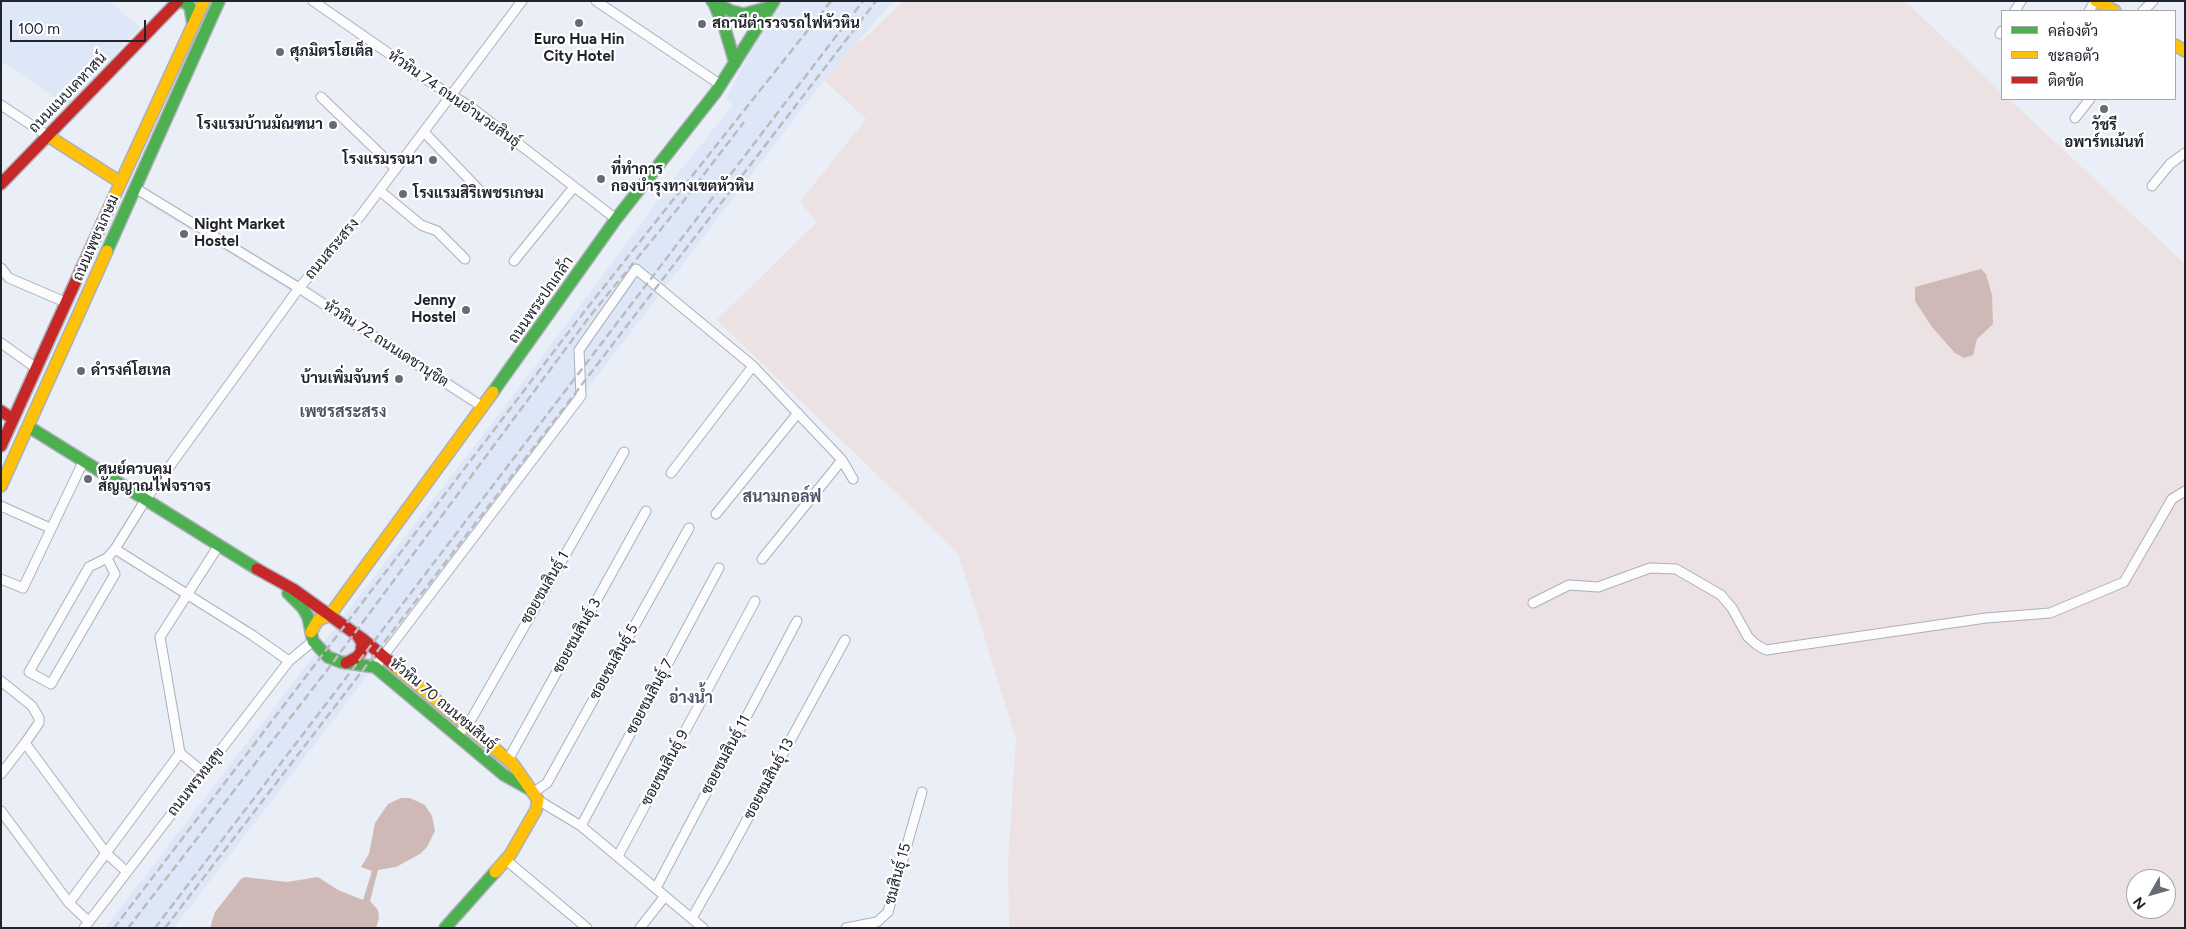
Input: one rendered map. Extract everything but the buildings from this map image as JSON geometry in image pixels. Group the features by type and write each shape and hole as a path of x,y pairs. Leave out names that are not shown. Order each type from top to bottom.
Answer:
{"main road":[{"name":"ถนนแนบเคหาสน์","path":"1,184 178,1 186,3 190,7 194,24"},
{"name":"ถนนเพชรเกษม","path":"1,446 65,302 204,1"},
{"name":"ถนนเพชรเกษม","path":"1,486 220,1"},
{"path":"2096,1 2113,10"},
{"path":"713,2 731,11 744,14 772,4"},
{"path":"713,2 725,29 735,63"},
{"name":"ถนนพระปกเกล้า","path":"330,615 483,407 616,219 721,84 772,4"},
{"path":"48,136 120,182"},
{"name":"หัวหิน 70 ถนนชมสินธุ์","path":"1,411 84,460 278,582 293,589 330,615 383,656 508,760 536,796"},
{"name":"หัวหิน 70 ถนนชมสินธุ์","path":"278,582 303,608 308,618 312,637 328,657 334,661 375,667 504,775 536,796"},
{"path":"312,637 318,620 330,615"},
{"path":"346,663 357,657 361,652 362,643 358,636"},
{"path":"448,927 506,860 532,820 536,796"}],"street":[{"name":"หัวหิน 74 ถนนอำนวยสินธุ์","path":"314,1 471,107 616,219"},
{"name":"ถนนสระสรง","path":"106,558 115,574 51,684 29,672 90,567 106,558 115,549 146,500 299,288 380,191 522,1"},
{"path":"596,1 721,84"},
{"path":"2144,10 2153,1"},
{"path":"321,97 396,169"},
{"path":"2075,118 2089,100"},
{"path":"1,105 48,136"},
{"path":"424,132 483,194"},
{"path":"2152,186 2170,164 2185,153"},
{"path":"514,261 574,187"},
{"name":"หัวหิน 72 ถนนเดชานุชิต","path":"135,188 299,288 483,407"},
{"path":"380,191 420,226 437,231 465,259"},
{"path":"1,268 9,278 65,302"},
{"path":"375,667 581,396 579,350 636,269 753,366 842,460 853,479"},
{"path":"1,343 36,368"},
{"path":"671,473 753,366"},
{"path":"716,514 798,413"},
{"name":"ซอยชมสินธุ์ 1","path":"457,736 466,725 624,452"},
{"path":"1,579 23,588 84,460"},
{"path":"762,559 842,460"},
{"path":"1533,603 1569,585 1598,587 1650,568 1676,569 1721,595 1732,608 1748,637 1766,650 1986,618 2050,613 2124,582 2172,499 2185,491"},
{"path":"1,506 50,528"},
{"name":"ซอยชมสินธุ์ 3","path":"508,760 646,511"},
{"name":"ซอยชมสินธุ์ 5","path":"536,796 547,783 689,528"},
{"path":"203,772 180,753 160,637 219,546"},
{"path":"115,549 188,594 289,661"},
{"name":"ซอยชมสินธุ์ 7","path":"581,826 719,568"},
{"name":"ซอยชมสินธุ์ 9","path":"618,856 755,601"},
{"name":"ซอยชมสินธุ์ 11","path":"656,888 797,621"},
{"name":"ถนนพรหมสุข","path":"86,925 289,661 312,637"},
{"name":"ซอยชมสินธุ์ 13","path":"692,918 845,640"},
{"path":"1,681 32,706 39,718 39,723 25,744 1,774"},
{"path":"25,744 106,853 127,872"},
{"path":"69,904 180,753"},
{"name":"ชมสินธุ์ 15","path":"846,928 877,922 888,912 922,792"},
{"name":"หัวหิน 70 ถนนชมสินธุ์","path":"536,796 581,826 703,928"},
{"path":"1,811 86,925"},
{"path":"506,860 587,928"},
{"path":"640,928 665,896"}],"shaded area":[{"path":"1,1 109,1 140,27 67,106 1,61"},
{"path":"782,1 893,1 824,80 174,928 105,928 515,393 683,167 733,105 726,98 767,21"},
{"path":"903,1 1905,1 2001,92 2001,100 2010,100 2185,264 2185,928 1009,928 1008,863 1016,739 958,553 717,320 817,222 800,202 866,119 824,80 853,46 868,35"},
{"path":"150,191 309,286 476,394 469,406 302,298 144,202"},
{"path":"1981,269 1986,274 1992,295 1993,324 1977,339 1973,355 1964,358 1955,353 1932,327 1915,301 1915,287"},
{"path":"401,798 410,798 425,805 432,816 435,831 427,847 420,854 396,867 378,870 370,901 378,910 379,918 376,928 210,928 215,912 241,879 245,877 287,882 318,877 338,890 363,900 372,871 361,867 369,854 375,823 388,804"}],"railway":[{"path":"114,928 584,312 831,1"},
{"path":"155,928 863,1"},
{"path":"165,928 876,1"},
{"path":"128,928 334,661 590,316 679,207 744,122"}],"traffic: fast":[{"path":"178,1 186,3 190,7 193,24"},
{"path":"107,251 219,1"},
{"path":"712,1 731,11 744,14 770,7"},
{"path":"713,1 725,29 735,63"},
{"path":"493,392 616,219 716,92 774,1"},
{"path":"29,427 257,569"},
{"path":"288,593 303,608 308,617 313,641 328,657 341,662 375,667 504,775 529,789"},
{"path":"445,928 495,872"}],"traffic: slow":[{"path":"103,221 204,1"},
{"path":"2096,1 2113,10"},
{"path":"2176,46 2185,51"},
{"path":"48,136 120,182"},
{"path":"1,486 107,251"},
{"path":"311,632 318,620 330,615 493,392"},
{"path":"395,666 513,764 538,800 536,810 510,855 495,872"}],"traffic: jam":[{"path":"1,184 178,1"},
{"path":"1,446 103,221"},
{"path":"1,411 13,419"},
{"path":"257,569 293,589 364,640 395,666"},
{"path":"346,663 357,657 361,652 362,643 358,636"}],"place":[{"name":"Euro Hua Hin City Hotel","path":"579,23"},
{"name":"สถานีตำรวจรถไฟหัวหิน","path":"702,24"},
{"name":"ศุภมิตรโฮเต็ล","path":"280,52"},
{"name":"วัชรี อพาร์ทเม้นท์","path":"2104,109"},
{"name":"โรงแรมบ้านมัณฑนา","path":"333,125"},
{"name":"โรงแรมรจนา","path":"433,160"},
{"name":"ที่ทำการ กองบำรุงทางเขตหัวหิน","path":"601,179"},
{"name":"โรงแรมสิริเพชรเกษม","path":"403,194"},
{"name":"Night Market Hostel","path":"184,234"},
{"name":"Jenny Hostel","path":"466,310"},
{"name":"ดำรงค์โฮเทล","path":"81,371"},
{"name":"บ้านเพิ่มจันทร์","path":"399,379"},
{"name":"ศูนย์ควบคุม สัญญาณไฟจราจร","path":"88,479"}],"district":[{"name":"เพชรสระสรง","path":"343,412"},
{"name":"สนามกอล์ฟ","path":"782,497"},
{"name":"อ่างน้ำ","path":"691,698"}]}
